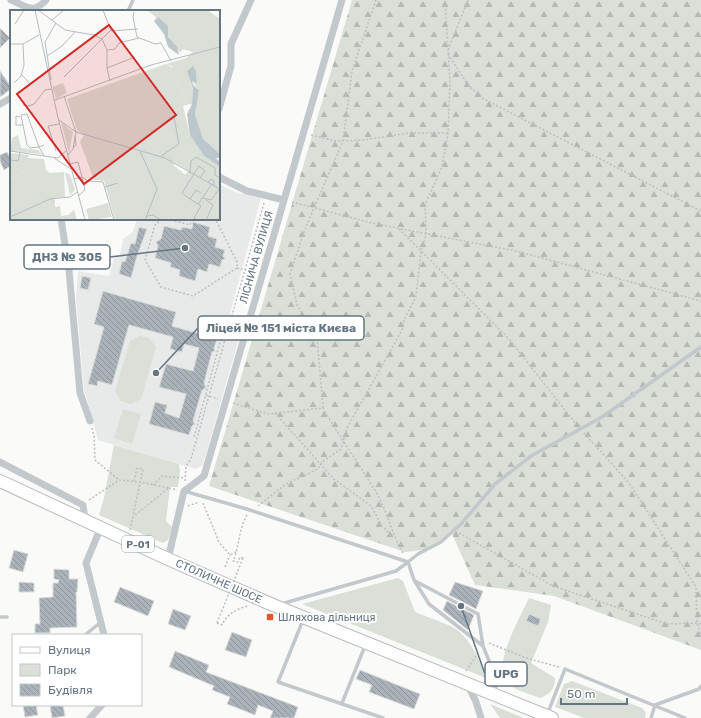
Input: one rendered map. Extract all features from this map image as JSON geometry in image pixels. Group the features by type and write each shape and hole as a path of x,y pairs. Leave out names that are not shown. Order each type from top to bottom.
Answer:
{"main road":[{"name":"СТОЛИЧНЕ ШОСЕ","path":"0,481 168,559 276,606 366,643 466,677 496,695 549,717"}],"street":[{"path":"11,0 32,10 38,8 46,0"},
{"path":"220,106 231,66 232,44 251,0"},
{"name":"ЛІСНИЧА ВУЛИЦЯ","path":"184,491 204,476 342,0"},
{"path":"0,104 10,99"},
{"path":"220,178 247,191 284,200"},
{"path":"61,220 69,270 80,392 90,421"},
{"path":"0,462 83,505 85,520"},
{"path":"168,559 184,491"},
{"path":"101,528 86,563 104,634"},
{"path":"466,677 481,718"},
{"path":"90,718 101,706"}],"lane":[{"path":"128,10 133,0"},
{"path":"276,606 396,571 418,554 441,542 454,530 495,484 531,456 602,417 701,347"},
{"path":"184,491 250,510 408,562"},
{"path":"408,562 414,580 429,604 483,646"},
{"path":"414,580 478,614 483,646 496,678 496,695"},
{"path":"0,617 6,617"},
{"path":"304,617 278,682 383,718"},
{"path":"86,634 101,622"},
{"path":"342,703 366,643"},
{"path":"549,717 565,669 685,718"},
{"path":"655,705 699,689 701,686"},
{"path":"651,718 655,705"}],"path":[{"path":"376,0 352,71 343,141 314,208 290,274 297,305 317,336 323,408 343,442 378,495 394,538 408,562"},
{"path":"249,606 239,608 226,617 222,625 217,623 243,558 240,556 238,562 233,561 238,551 239,532 250,510 261,505 286,484 318,469 320,464 341,449 347,428 402,330 405,318 416,297 421,251 426,235 425,205 442,167 448,133 450,100 445,0"},
{"path":"448,52 468,0"},
{"path":"448,52 468,85 482,98 701,211"},
{"path":"304,133 336,141 364,140 409,133 448,133"},
{"path":"186,466 191,459 201,426 266,196"},
{"path":"284,200 426,235 516,251 701,302"},
{"path":"160,220 154,224 145,260 161,287 193,296 237,268 262,274"},
{"path":"171,220 190,225 192,220"},
{"path":"216,220 236,262 237,268"},
{"path":"399,229 509,339 580,429 629,483 696,586 697,623 701,636"},
{"path":"194,437 222,339"},
{"path":"218,351 222,352"},
{"path":"206,395 268,414 323,408"},
{"path":"275,413 334,479 371,506 382,526 394,538"},
{"path":"90,421 94,436 95,460 119,480 140,482 169,488 134,516"},
{"path":"197,424 201,426"},
{"path":"128,540 143,469 137,468 134,482"},
{"path":"153,485 162,476 185,478"},
{"path":"83,505 119,480"},
{"path":"187,506 203,502 203,506 219,542 230,555"},
{"path":"454,530 553,586 667,624 701,624"},
{"path":"225,567 230,555 238,551"},
{"path":"482,640 526,658 565,669"},
{"path":"466,677 483,646"}],"shaded area":[{"path":"220,184 235,192 261,198 230,314 239,338 203,465 196,469 98,440 84,389 76,297 78,271 109,276 115,255 120,256 123,239 133,232 137,220 220,220"}],"green space":[{"path":"352,0 701,0 701,650 554,596 475,585 452,534 423,550 405,552 209,486"},
{"path":"139,336 148,337 156,347 141,399 131,404 121,401 115,391 130,341"},
{"path":"123,409 141,414 132,444 114,438"},
{"path":"114,445 179,464 180,471 178,487 170,487 166,521 172,527 168,540 163,543 99,515 104,498"},
{"path":"398,578 403,581 415,612 440,621 460,632 478,657 486,678 302,604"},
{"path":"529,598 551,605 548,622 531,663 555,678 551,691 547,695 540,698 518,690 507,683 503,675 505,653 509,641"},
{"path":"572,681 642,708 646,713 645,718 584,718 555,707 564,684"},
{"path":"490,704 524,718 500,718"}],"building":[{"path":"0,28 10,38 0,48"},
{"path":"0,71 10,86 10,90 0,97"},
{"path":"7,152 10,157 10,167 4,170 0,161 0,155"},
{"path":"193,222 210,227 208,236 217,239 215,247 225,250 223,256 225,259 222,260 220,267 209,264 207,272 198,269 195,281 179,276 180,270 170,267 171,263 155,258 158,246 156,242 161,239 164,226 181,230 182,227 192,229"},
{"path":"139,227 147,229 131,278 119,274 122,261 125,262 131,243 135,244"},
{"path":"82,276 91,278 88,290 80,288"},
{"path":"103,291 176,312 172,326 217,339 214,348 215,351 212,352 204,383 206,388 202,390 193,421 195,424 192,426 189,435 149,424 155,402 167,405 165,413 179,418 186,394 159,387 166,364 193,371 199,348 184,344 182,352 170,349 173,337 129,325 112,385 98,381 97,386 88,384 104,327 94,324"},
{"path":"14,550 28,554 23,572 9,568"},
{"path":"54,569 69,570 69,579 78,579 76,592 77,627 50,628 50,633 35,633 35,624 40,624 39,598 53,597 53,583 58,583 59,580 54,579"},
{"path":"19,582 34,583 34,592 19,592"},
{"path":"455,582 483,591 476,609 449,595"},
{"path":"120,587 154,601 148,616 114,602"},
{"path":"447,601 474,615 468,630 443,610"},
{"path":"173,609 191,616 185,630 168,624"},
{"path":"529,614 541,619 538,626 526,621"},
{"path":"232,632 252,640 246,657 225,650"},
{"path":"175,651 209,665 206,672 298,707 294,718 270,718 273,711 258,705 255,715 227,704 230,697 212,690 214,686 169,667"},
{"path":"360,670 420,694 414,709 369,692 372,685 356,679"},
{"path":"23,706 36,706 38,715 25,717"},
{"path":"50,706 63,706 65,716 52,718"}],"place":[{"name":"ДНЗ № 305","path":"185,248"},
{"name":"Ліцей № 151 міста Києва","path":"156,373"},
{"name":"UPG","path":"461,606"},
{"name":"Шляхова дільниця","path":"270,617"}]}
